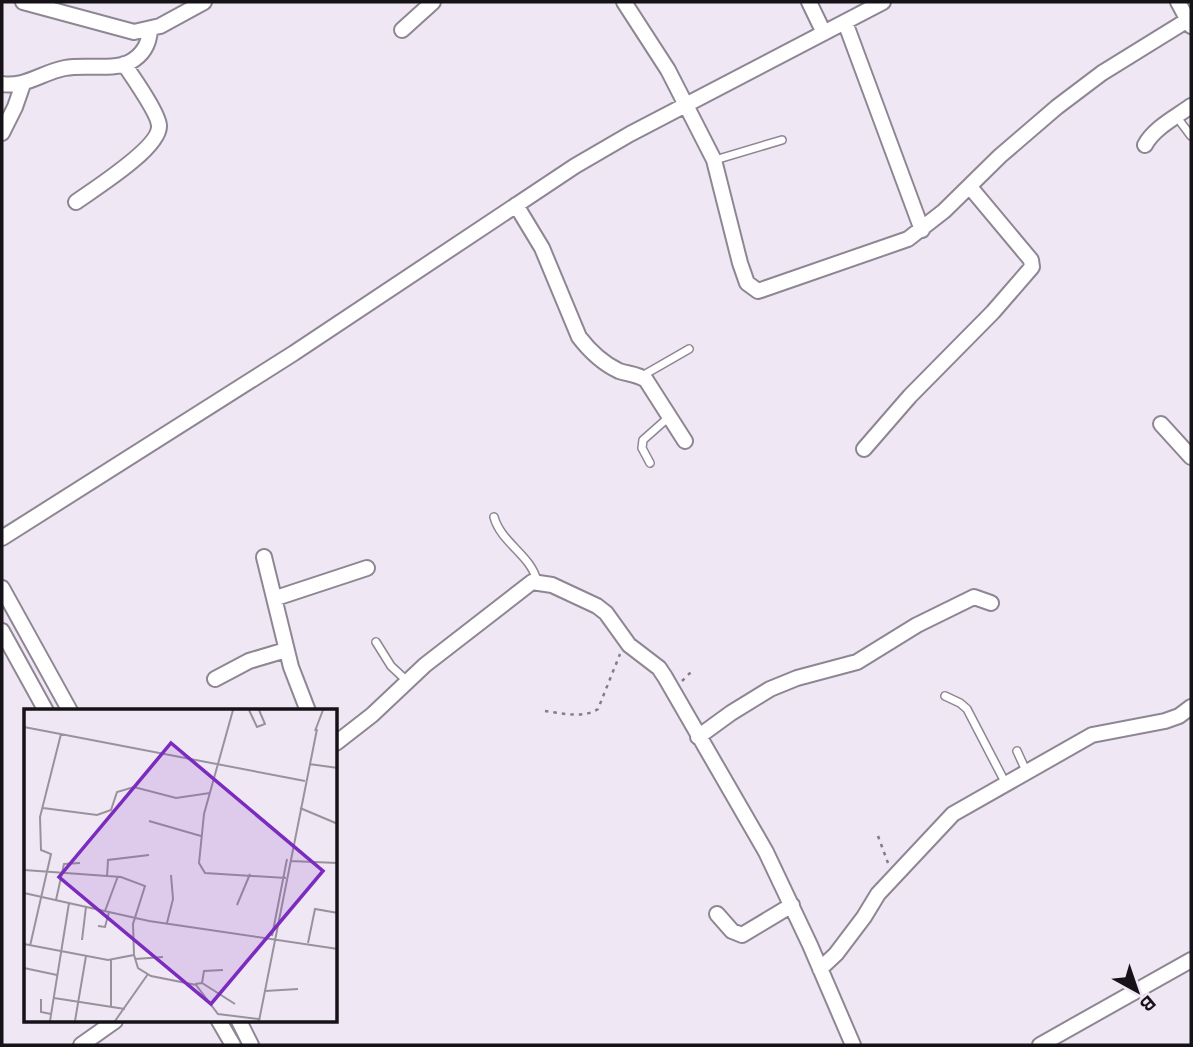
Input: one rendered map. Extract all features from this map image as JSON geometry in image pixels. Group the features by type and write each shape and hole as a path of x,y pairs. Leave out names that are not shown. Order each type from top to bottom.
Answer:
{"street":[{"path":"23,2 134,32 150,30 204,2"},
{"path":"402,30 433,2"},
{"path":"809,2 824,33"},
{"path":"2,538 225,398 606,147 883,2"},
{"path":"627,3 668,70 714,160 740,263 747,283 758,292 895,245 922,230 1000,156 1057,107 1102,73 1190,21 1178,2"},
{"path":"845,22 922,230"},
{"path":"2,84 23,84 41,74 68,67 124,64 135,59 147,46 150,30"},
{"path":"76,202 142,152 160,129 158,118 124,64"},
{"path":"2,133 23,84"},
{"path":"1145,145 1191,106"},
{"path":"864,449 910,396 1017,288 1032,267 1031,260 970,187"},
{"path":"516,205 542,248 579,337 588,348 617,370 641,377 651,386 685,441"},
{"path":"1161,424 1191,457"},
{"path":"264,557 276,598 286,650 307,709"},
{"path":"276,598 367,568"},
{"path":"338,741 527,585 537,581 552,584 597,606 606,613 627,641 659,668 746,816 792,905 853,1045"},
{"path":"2,588 68,709"},
{"path":"698,737 771,689 797,678 857,662 917,625 974,597 991,603"},
{"path":"2,631 45,709"},
{"path":"215,679 249,661 286,650"},
{"path":"820,969 836,954 895,874 954,814 1092,734 1165,721 1179,716 1191,707"},
{"path":"717,914 732,931 742,935 792,905"},
{"path":"1040,1045 1191,960"},
{"path":"81,1045 112,1023"},
{"path":"220,1023 233,1045"},
{"path":"240,1023 251,1045"}],"lane":[{"path":"1176,116 1191,135"},
{"path":"714,160 782,140"},
{"path":"641,377 689,349"},
{"path":"650,463 642,448 643,440 670,417"},
{"path":"494,517 499,531 532,569 537,581"},
{"path":"376,642 391,666 407,682"},
{"path":"945,696 967,709 1006,785"},
{"path":"1017,751 1028,773"}],"path":[{"path":"545,711 577,715 592,713 598,709 627,641"},
{"path":"878,835 895,874"}]}
